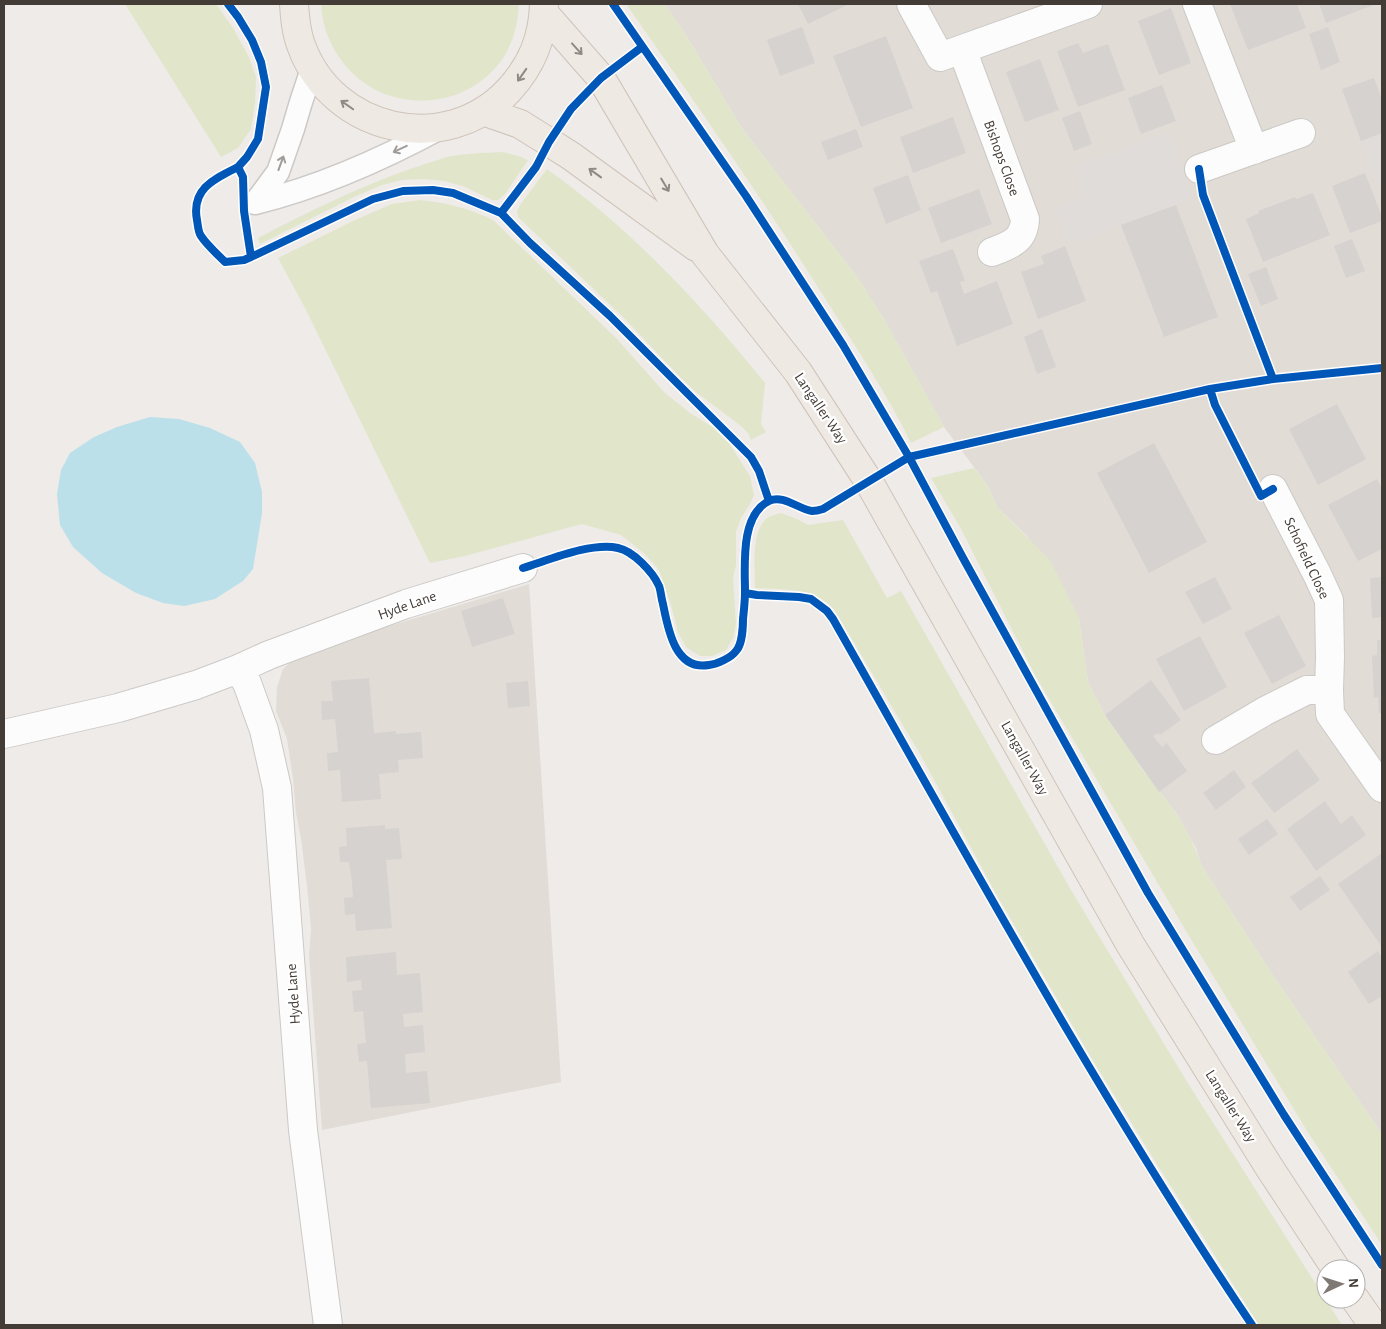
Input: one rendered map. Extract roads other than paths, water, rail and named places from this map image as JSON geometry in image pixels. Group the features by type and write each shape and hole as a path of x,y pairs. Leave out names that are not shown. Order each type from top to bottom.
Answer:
{"main road":[{"path":"291,9 301,45 312,69 328,89 347,106 369,118 393,126 418,129 443,127 464,121 483,111 502,97 518,80 532,60 540,37 544,9"},
{"name":"Langaller Way","path":"544,9 601,78 705,254 798,372 869,482 1130,944 1268,1166 1329,1259"},
{"name":"Langaller Way","path":"483,111 520,124 571,156 705,254"},
{"path":"1362,1309 1373,1325"}],"street":[{"path":"911,4 940,57 1088,4"},
{"path":"1197,4 1254,150"},
{"name":"Bishops Close","path":"962,49 1024,219 1024,228 1020,237 1011,244 992,252"},
{"path":"1200,169 1302,133"},
{"name":"Schofield Close","path":"1274,489 1329,600 1330,714 1382,788"},
{"name":"Hyde Lane","path":"4,734 118,708 196,685 406,604 523,568"},
{"name":"Hyde Lane","path":"238,669 247,683 264,730 277,788 303,1130 328,1325"},
{"path":"1216,740 1307,690 1329,690"}],"lane":[{"path":"312,69 278,172 255,203 319,184 401,149 443,127"}],"water":[{"path":"150,417 179,419 210,428 240,442 255,463 262,492 262,513 253,569 243,581 215,599 184,606 163,603 136,593 102,573 73,547 60,525 57,494 61,470 70,453 94,437 117,427"}]}
